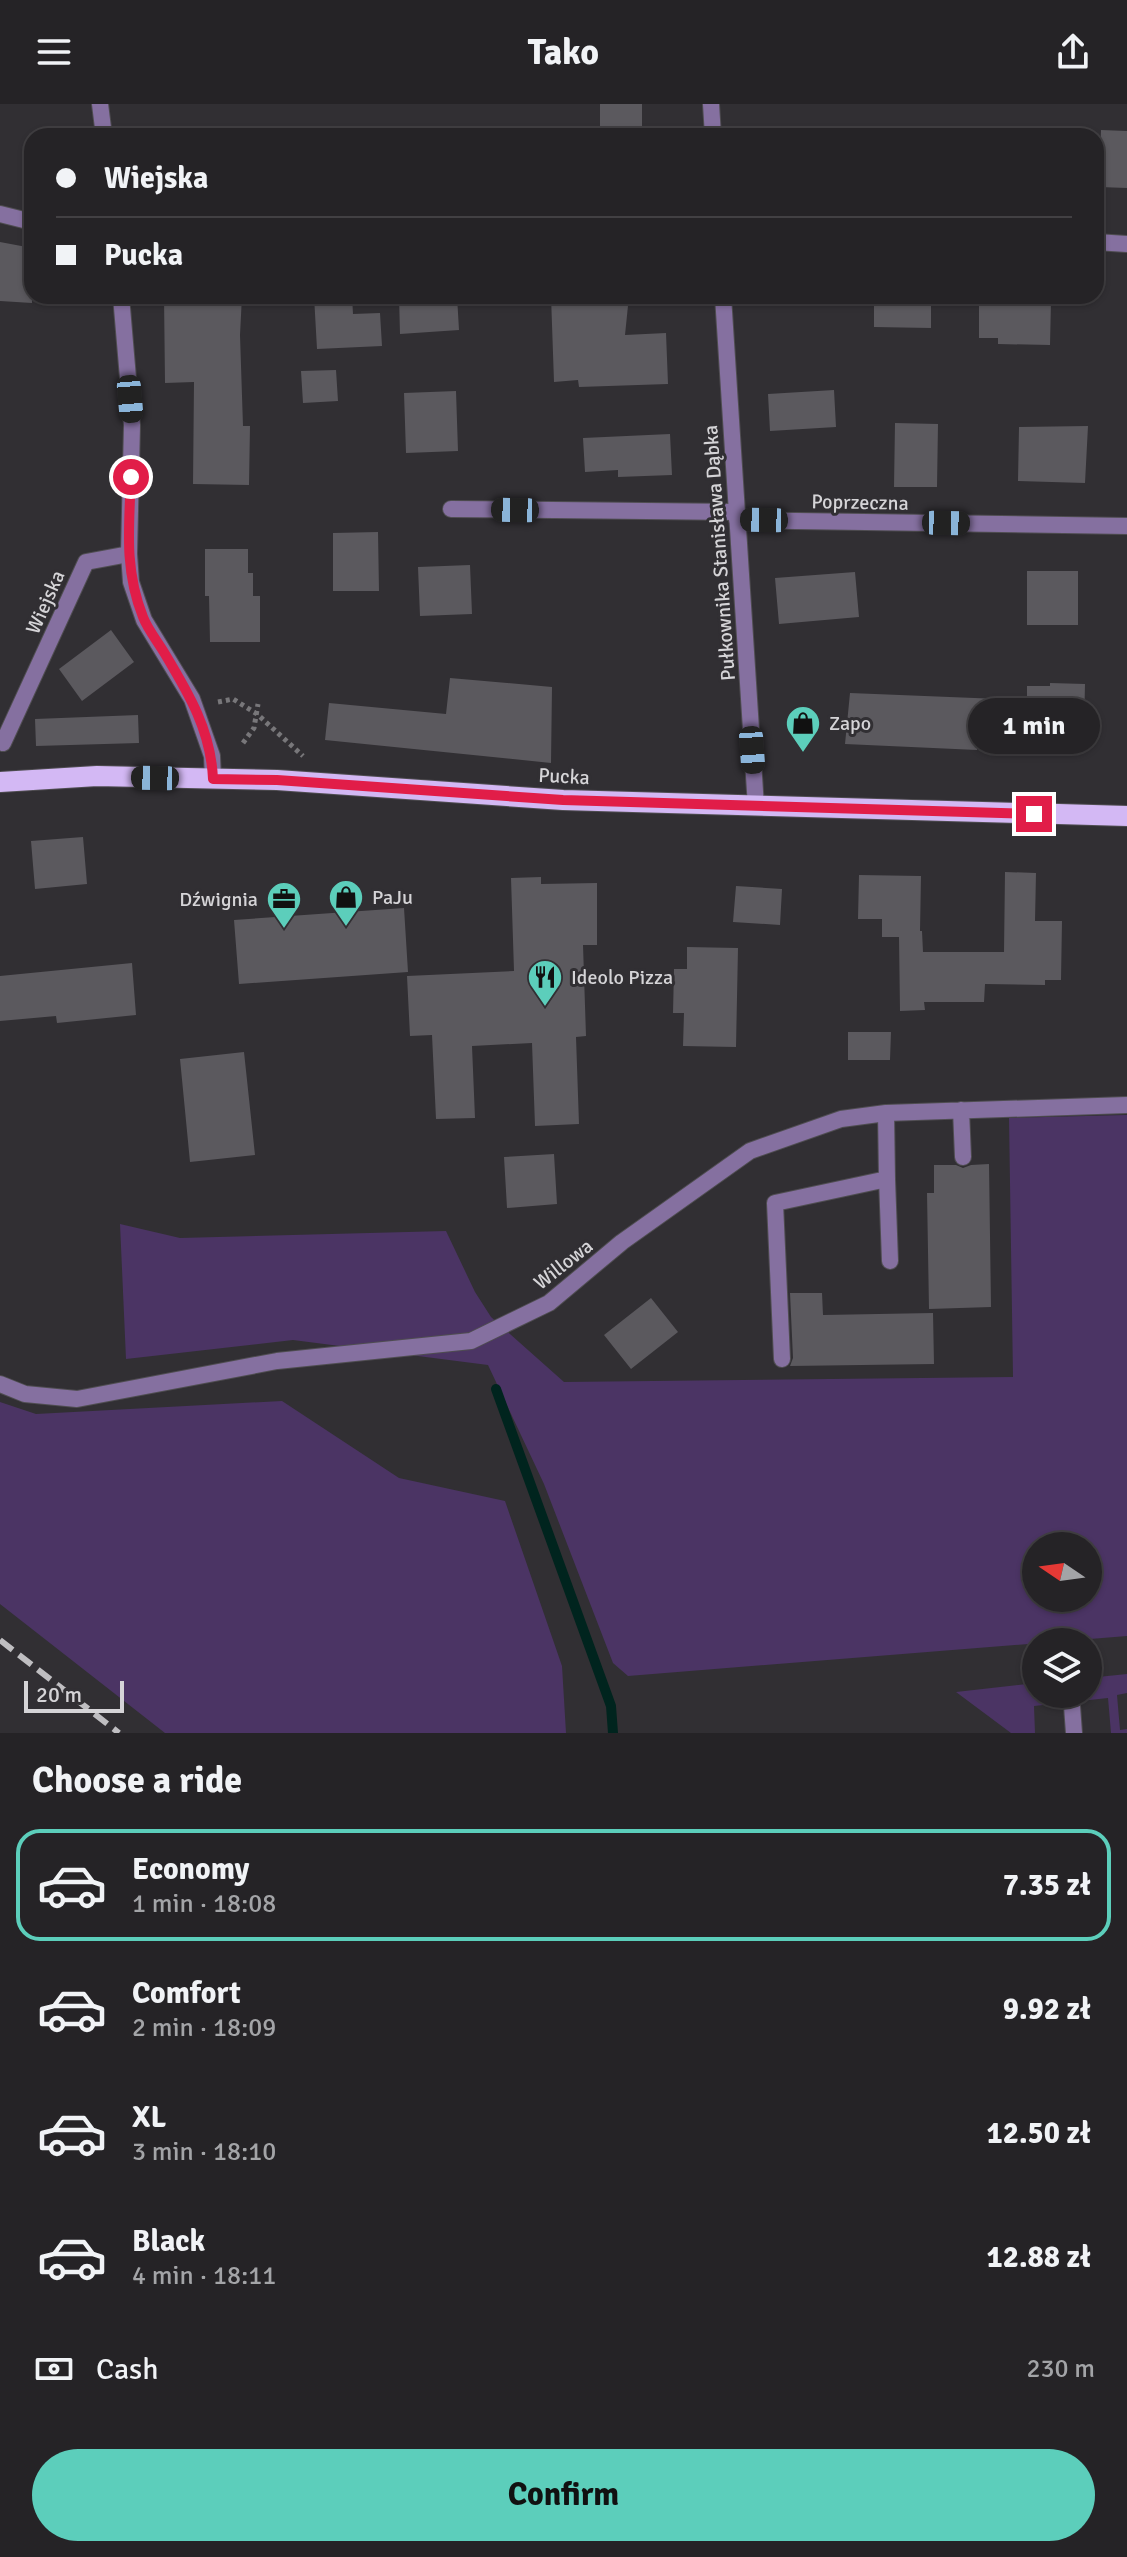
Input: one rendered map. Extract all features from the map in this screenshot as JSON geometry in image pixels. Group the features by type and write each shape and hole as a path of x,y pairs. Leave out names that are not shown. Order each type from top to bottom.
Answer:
{"main road":[{"name":"Pucka","path":"0,782 97,776 277,780 563,800 1127,816"}],"street":[{"path":"100,104 103,128"},
{"path":"711,104 712,128"},
{"path":"0,214 24,220"},
{"path":"1104,243 1127,244"},
{"path":"122,304 132,425 131,582 144,620 192,699 212,756 213,779"},
{"name":"Pułkownika Stanisława Dąbka","path":"724,304 756,807"},
{"name":"Poprzeczna","path":"451,509 1127,526"},
{"name":"Wiejska","path":"3,743 86,562 129,554"},
{"name":"Willowa","path":"0,1384 25,1394 77,1399 277,1361 471,1341 549,1303 622,1242 750,1151 841,1119 886,1113 1127,1105"},
{"path":"961,1110 963,1157"},
{"path":"886,1113 890,1261"},
{"path":"782,1359 775,1203 887,1179"},
{"path":"1072,1708 1074,1733"}],"path":[{"path":"217,702 233,699 257,714 306,759"},
{"path":"243,743 254,728 258,704"}],"shaded area":[{"path":"1127,1115 1127,1636 1102,1638 1102,1628 1022,1628 1022,1644 628,1676 613,1663 544,1484 488,1365 293,1340 126,1359 120,1224 180,1238 446,1231 475,1292 491,1317 564,1382 1013,1377 1009,1118"},
{"path":"282,1401 399,1478 505,1501 562,1666 566,1733 165,1733 0,1604 0,1402 36,1414"},
{"path":"1127,1674 1127,1693 1117,1695 1120,1730 1127,1729 1127,1733 1111,1733 1108,1698 1102,1699 1102,1677"},
{"path":"1022,1685 1022,1708 1034,1708 1035,1733 1011,1733 956,1692"}],"building":[{"path":"600,104 642,104 642,128 600,128"},
{"path":"1104,130 1127,131 1127,188 1104,187"},
{"path":"0,242 24,246 24,302 0,301"},
{"path":"164,304 242,304 243,426 250,426 249,485 193,484 194,382 165,383"},
{"path":"314,304 352,304 353,314 380,313 382,346 317,349"},
{"path":"399,304 457,304 459,330 400,334"},
{"path":"551,304 628,304 625,335 666,333 668,384 579,387 578,380 554,382"},
{"path":"874,304 931,304 931,328 874,327"},
{"path":"1051,304 1050,345 998,344 998,338 979,338 979,306"},
{"path":"336,370 338,401 303,403 301,371"},
{"path":"834,390 836,427 770,431 768,394"},
{"path":"456,391 458,451 406,453 404,393"},
{"path":"895,423 938,424 937,487 894,487"},
{"path":"1088,426 1085,483 1018,481 1019,427"},
{"path":"670,434 672,475 618,477 618,470 585,472 583,438"},
{"path":"378,532 379,591 333,591 333,533"},
{"path":"205,549 248,549 248,573 253,573 253,596 260,596 260,642 210,642 209,596 205,596"},
{"path":"470,565 472,614 420,616 418,567"},
{"path":"1027,571 1078,571 1078,625 1027,625"},
{"path":"855,572 859,617 779,624 775,578"},
{"path":"111,630 134,662 82,701 59,669"},
{"path":"450,678 552,687 551,763 325,740 329,703 446,714"},
{"path":"1050,683 1085,684 1084,728 1051,727 1051,737 978,735 977,750 845,744 850,693 1027,700 1027,686 1050,686"},
{"path":"138,715 139,743 36,746 35,719"},
{"path":"83,837 87,884 35,889 31,841"},
{"path":"1005,872 1036,873 1035,921 1062,921 1061,980 1045,980 1045,985 985,984 984,1002 924,1002 925,1010 900,1011 899,937 882,937 882,919 858,919 859,875 921,876 920,931 923,952 1004,952"},
{"path":"541,877 541,884 597,883 597,945 583,945 586,1036 576,1037 579,1124 535,1126 532,1043 472,1046 475,1118 436,1119 432,1035 410,1036 407,976 514,971 511,878"},
{"path":"736,886 782,889 780,925 733,922"},
{"path":"404,908 408,972 239,984 234,920"},
{"path":"687,947 738,948 736,1047 683,1046 684,1013 673,1013 674,969 687,969"},
{"path":"132,963 136,1015 57,1023 56,1016 0,1021 0,976"},
{"path":"848,1032 891,1032 890,1060 848,1060"},
{"path":"244,1052 255,1155 190,1162 180,1059"},
{"path":"554,1154 557,1204 507,1208 504,1157"},
{"path":"989,1164 991,1307 929,1309 927,1193 934,1193 934,1165 963,1168"},
{"path":"790,1293 822,1293 823,1315 933,1313 934,1364 790,1366 793,1358"},
{"path":"651,1298 678,1332 631,1369 604,1335"}],"waterway":[{"path":"496,1389 611,1706 613,1733"}],"railway":[{"path":"0,1640 119,1733"}],"place":[{"name":"Zapo","path":"803,754"},
{"name":"PaJu","path":"346,928"},
{"name":"Dźwignia","path":"284,930"},
{"name":"Ideolo Pizza","path":"545,1008"}],"route":[{"path":"131,477 131,582 144,620 192,699 212,756 213,779 277,780 563,800 1034,814"}]}
